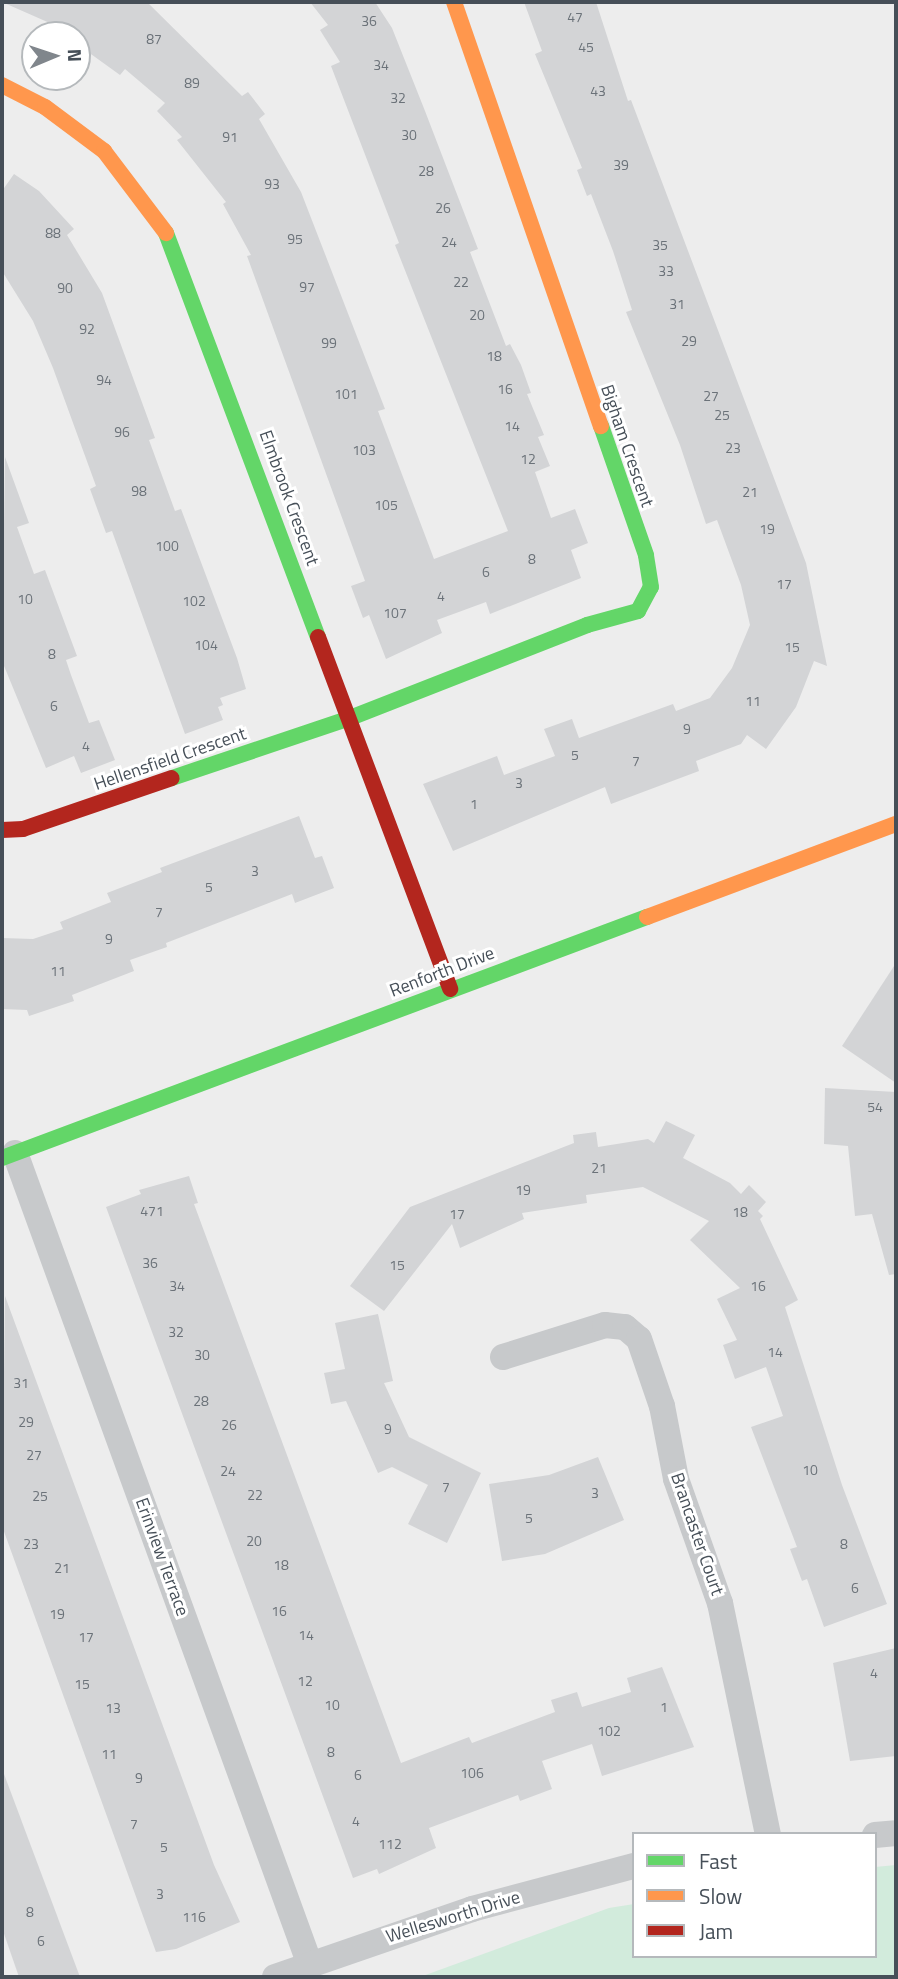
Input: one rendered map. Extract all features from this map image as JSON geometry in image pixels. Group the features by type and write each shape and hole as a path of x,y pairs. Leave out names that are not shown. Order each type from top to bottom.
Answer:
{"street":[{"name":"Bigham Crescent","path":"350,719 587,625 638,611 652,587 646,555 454,2"},
{"name":"Elmbrook Crescent","path":"2,85 45,107 104,151 168,236 450,989"},
{"name":"Hellensfield Crescent","path":"2,830 23,830 350,719"},
{"name":"Renforth Drive","path":"8,1155 896,824"},
{"name":"Erinview Terrace","path":"8,1155 309,1962"},
{"name":"Brancaster Court","path":"503,1357 605,1325 625,1327 639,1339 662,1406 676,1479 720,1603 768,1832"},
{"path":"877,1835 896,1833"},
{"name":"Wellesworth Drive","path":"275,1977 309,1962 472,1909 632,1867"}],"green space":[{"path":"896,1865 896,1977 420,1977 609,1908 632,1904 632,1958 877,1958 877,1867"}],"building":[{"path":"2,2 147,2 242,96 248,92 265,114 259,119 301,192 385,409 378,411 434,559 508,531 395,245 399,243 331,66 340,62 320,30 328,25 310,2 375,2 392,28 478,249 470,252 506,346 510,344 531,393 527,394 544,435 538,437 550,466 535,472 551,518 575,509 588,543 571,550 581,578 490,614 486,602 437,620 442,633 386,659 369,615 363,618 351,586 365,581 247,256 251,255 223,204 226,202 177,140 182,137 157,111 165,103 125,69 120,75 91,54 91,21 45,21"},
{"path":"524,2 596,2 628,101 631,100 806,563 827,666 814,661 796,707 766,749 747,735 741,744 696,761 699,771 611,804 605,787 453,851 423,784 497,756 504,775 555,756 544,729 572,719 579,738 673,704 676,711 710,698 732,668 750,625 741,585 717,520 706,524 680,445 626,312 632,310 613,251 591,194 587,196 577,170 582,168 535,54 542,51"},
{"path":"14,174 39,191 74,229 67,235 102,293 155,438 149,440 175,511 181,509 237,658 246,689 220,698 223,705 218,707 223,720 185,734 112,531 106,533 90,489 96,486 53,368 33,321 2,271 2,191"},
{"path":"5,457 29,523 17,527 34,574 45,570 77,656 66,660 71,675 89,723 99,720 115,760 81,773 74,756 46,768 2,661"},
{"path":"299,816 315,858 322,856 334,888 295,903 292,894 166,943 167,947 130,960 134,971 72,995 74,1001 29,1016 27,1010 2,1009 2,938 33,939 63,929 60,922 111,902 107,893 162,872 160,868"},
{"path":"896,963 896,1083 842,1046"},
{"path":"825,1088 896,1092 896,1274 889,1275 872,1214 855,1216 848,1146 824,1144"},
{"path":"666,1121 695,1135 683,1158 730,1183 741,1194 749,1185 766,1202 758,1211 763,1216 760,1219 798,1300 785,1307 842,1485 887,1604 824,1627 807,1579 802,1581 790,1549 797,1547 751,1427 783,1416 766,1367 735,1379 723,1345 737,1340 717,1299 740,1288 690,1240 709,1221 643,1187 586,1195 587,1203 522,1213 524,1219 460,1248 452,1224 384,1311 350,1286 410,1207 574,1143 573,1135 596,1132 598,1147 648,1139 654,1143"},
{"path":"189,1176 198,1203 194,1204 401,1763 469,1737 472,1743 555,1712 551,1700 577,1692 582,1707 631,1692 627,1678 662,1667 694,1747 602,1776 592,1744 542,1761 552,1789 520,1801 518,1795 429,1828 436,1848 379,1874 377,1869 353,1878 106,1207 141,1194 139,1190"},
{"path":"5,1296 214,1865 240,1922 176,1949 156,1952 2,1526"},
{"path":"378,1314 393,1381 384,1383 409,1437 481,1473 447,1543 408,1524 428,1485 392,1467 378,1473 346,1401 331,1404 324,1373 345,1369 335,1323"},
{"path":"598,1457 624,1520 545,1554 502,1561 489,1484 549,1475"},
{"path":"896,1648 896,1756 850,1761 833,1663"},
{"path":"2,1774 80,1977 19,1977 2,1928"}],"traffic: fast":[{"path":"166,233 318,637"},
{"path":"172,778 350,718 587,625 638,611 651,587 646,555 601,426"},
{"path":"2,1158 647,917"}],"traffic: slow":[{"path":"454,2 601,426"},
{"path":"2,85 45,107 104,151 166,233"},
{"path":"647,917 896,824"}],"traffic: jam":[{"path":"318,637 450,989"},
{"path":"2,830 23,829 172,778"}]}
